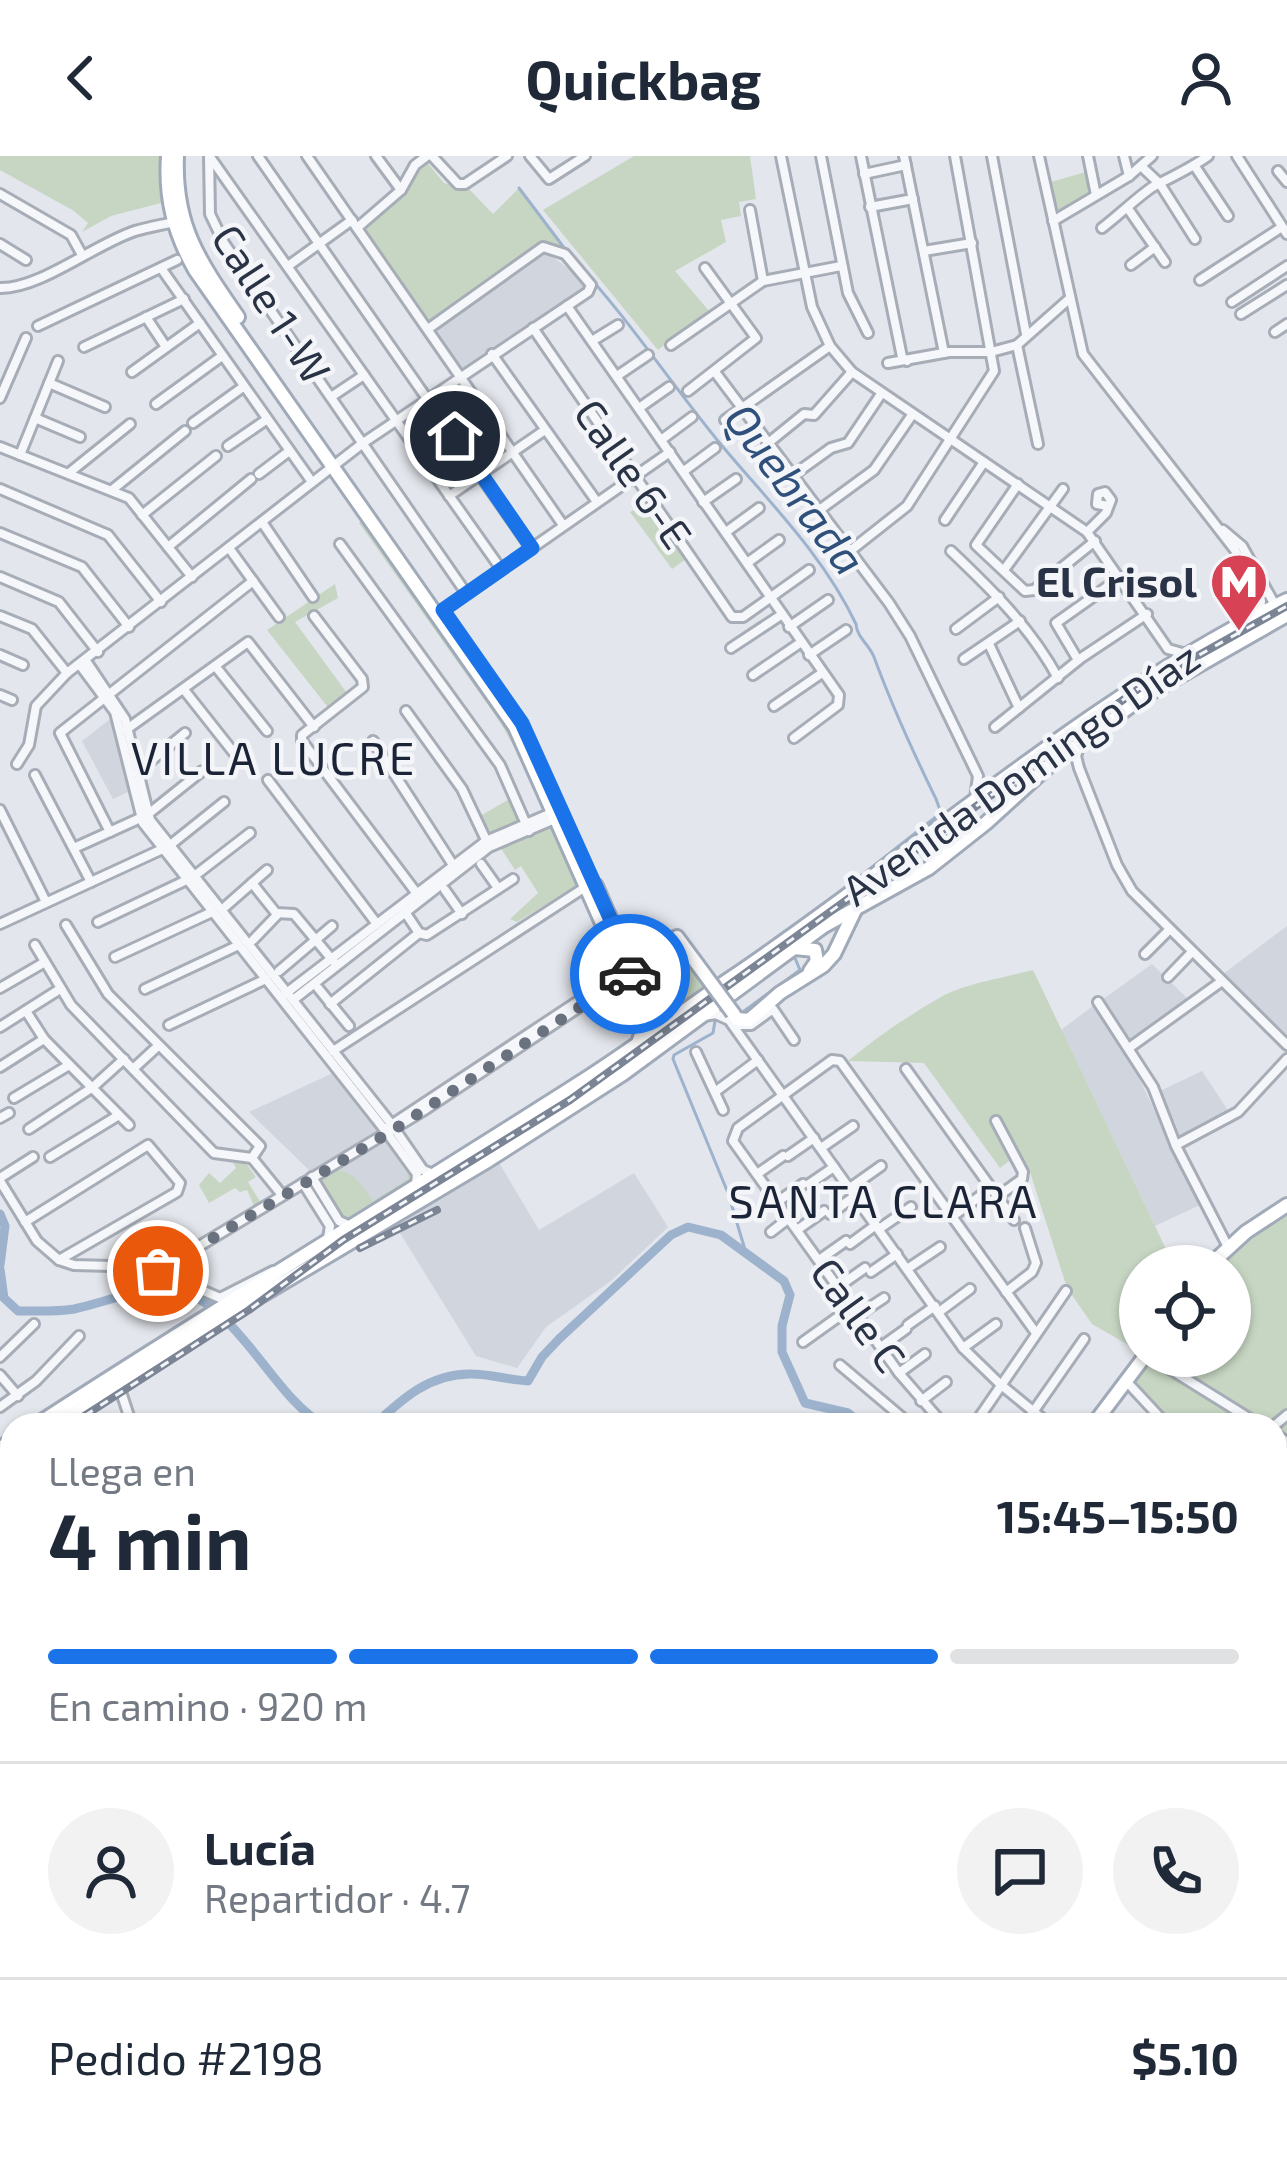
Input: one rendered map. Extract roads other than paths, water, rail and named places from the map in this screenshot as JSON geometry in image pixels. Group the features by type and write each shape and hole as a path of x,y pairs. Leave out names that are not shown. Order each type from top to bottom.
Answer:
{"main road":[{"path":"172,156 177,222 206,272 515,727 559,814"},
{"path":"336,464 522,723 590,884 650,1004 679,1011"},
{"name":"Avenida Domingo Díaz","path":"232,1306 278,1271 638,1042 856,888 928,831 1158,672 1259,614 1283,607"},
{"name":"Avenida Domingo Díaz","path":"75,1413 232,1306 556,1118 792,949 862,903 929,868 1052,763 1283,607"},
{"path":"975,800 938,833 939,844 953,843 998,812"},
{"path":"800,980 823,967 834,954 862,903 919,867 921,855 907,854 856,888"},
{"path":"676,937 732,1019 749,1020 814,967 817,956 809,947 792,949"},
{"path":"633,965 644,1019 638,1042"},
{"path":"1231,1245 1285,1211"},
{"name":"Avenida Domingo Díaz","path":"56,1413 205,1324"},
{"path":"1105,1413 1131,1377"}],"street":[{"path":"209,156 500,569"},
{"name":"Calle 1-W","path":"209,156 210,214 224,243 466,593"},
{"path":"258,156 532,548"},
{"path":"307,156 563,525"},
{"path":"376,156 400,190"},
{"path":"288,266 319,244 369,220 400,190 415,165 429,156 452,182 465,184 507,156"},
{"path":"530,156 549,179 585,156"},
{"path":"781,156 817,324 852,373 1087,532 1168,649 1193,652"},
{"path":"821,156 841,266 854,309 868,333"},
{"path":"861,156 907,362"},
{"path":"850,551 908,506 992,379 995,361 956,156"},
{"path":"992,156 1026,334"},
{"path":"1040,156 1078,340 1091,368 1254,578 1283,607"},
{"path":"1088,156 1096,195"},
{"path":"1124,156 1129,176"},
{"path":"1053,221 1129,176 1152,156"},
{"path":"1102,227 1208,156"},
{"path":"1200,280 1285,230 1240,157"},
{"path":"864,174 905,161 944,353"},
{"path":"1194,165 1228,216"},
{"path":"1142,167 1160,184 1195,239"},
{"path":"1278,171 1287,182"},
{"path":"0,194 71,235 82,255"},
{"path":"870,207 913,199"},
{"path":"1129,210 1165,262"},
{"path":"751,211 763,281"},
{"path":"0,288 7,290 134,231 177,222"},
{"path":"924,251 972,243"},
{"path":"0,244 26,260"},
{"path":"17,764 28,745 36,706 67,673 363,443 591,288 565,254 543,247 428,329"},
{"path":"1131,265 1155,247"},
{"path":"38,326 177,260"},
{"path":"671,345 763,281 841,266"},
{"path":"1232,302 1287,266"},
{"path":"161,268 310,484"},
{"path":"688,391 756,340 705,268"},
{"path":"1241,314 1287,285"},
{"path":"84,346 184,299"},
{"path":"888,363 1017,345 1070,299"},
{"path":"567,306 839,695 838,705 794,738"},
{"path":"146,317 166,347"},
{"path":"132,372 200,323"},
{"path":"1275,332 1287,324"},
{"path":"592,341 618,325"},
{"name":"Calle 6-E","path":"533,328 734,618 770,597"},
{"path":"0,398 26,338"},
{"path":"1017,345 1038,444"},
{"path":"725,420 830,346"},
{"path":"492,354 597,502"},
{"path":"616,376 648,355"},
{"path":"156,404 222,356"},
{"path":"20,455 58,361"},
{"path":"715,372 910,636 978,776 989,783 1002,783"},
{"path":"767,443 804,414 814,415 852,373"},
{"path":"331,397 364,375"},
{"path":"49,383 105,406"},
{"path":"193,423 243,387"},
{"path":"639,408 669,387"},
{"path":"792,476 832,448 848,443 880,394"},
{"path":"818,511 874,470 912,415"},
{"path":"661,440 692,417"},
{"path":"35,418 80,436"},
{"path":"229,446 266,420"},
{"path":"68,474 130,424"},
{"path":"449,496 545,430"},
{"path":"110,490 185,431"},
{"path":"0,447 129,498 192,577"},
{"path":"684,471 715,448"},
{"path":"168,547 288,452"},
{"path":"443,610 670,452"},
{"path":"142,515 217,456"},
{"path":"945,520 984,462"},
{"path":"703,502 736,479"},
{"path":"1018,484 976,545 1025,591 1034,590 1096,541"},
{"path":"0,489 108,535 160,602"},
{"path":"1003,570 1063,489"},
{"path":"1087,532 1108,506"},
{"path":"726,532 759,508"},
{"path":"262,522 313,597"},
{"path":"0,533 82,566 129,627"},
{"path":"747,562 779,540"},
{"path":"340,544 500,764 527,827"},
{"path":"229,548 279,617"},
{"path":"952,551 1020,620 1058,678"},
{"path":"770,597 808,570"},
{"path":"0,577 59,602 98,652"},
{"path":"1078,660 1058,628 1059,619 1121,577"},
{"path":"1254,578 1262,601 1259,614"},
{"path":"110,832 60,736 253,581"},
{"path":"956,629 999,597"},
{"path":"789,627 828,600"},
{"path":"995,727 1078,660 1147,614"},
{"path":"731,648 781,615"},
{"path":"0,616 32,629 67,673"},
{"path":"314,616 362,679 363,687 302,735 302,741 419,896"},
{"path":"964,659 1020,620"},
{"path":"809,655 846,630"},
{"path":"125,730 248,642 314,727"},
{"path":"753,675 800,643"},
{"path":"989,644 1019,708"},
{"path":"1158,672 1168,649"},
{"path":"0,655 23,664"},
{"path":"83,663 118,711 144,816 388,1130 417,1174 415,1186"},
{"path":"216,667 267,731"},
{"path":"774,706 822,673"},
{"path":"184,691 234,753"},
{"path":"0,694 13,700"},
{"path":"406,711 462,789 488,844"},
{"path":"134,775 185,733"},
{"path":"1089,736 1076,751 1079,768 1132,891 1287,1045"},
{"path":"373,741 455,868"},
{"path":"1052,763 1068,760 1079,768"},
{"path":"74,848 144,816 202,771"},
{"path":"35,775 91,882"},
{"path":"975,800 978,776"},
{"path":"268,780 379,927"},
{"path":"0,924 165,847 224,802"},
{"path":"0,810 46,902"},
{"path":"287,998 488,844 559,814"},
{"path":"0,822 10,835"},
{"path":"98,922 190,878 250,833"},
{"path":"481,864 499,888"},
{"path":"115,957 219,909 267,870"},
{"path":"330,1004 419,934 427,935 513,878"},
{"path":"252,884 279,913 294,914 334,962"},
{"path":"330,1053 590,884"},
{"path":"445,890 462,914"},
{"path":"402,909 419,934"},
{"path":"146,989 246,942 279,913"},
{"path":"66,925 108,994 260,1146 252,1158"},
{"path":"169,1025 272,975 332,926"},
{"path":"1145,954 1169,930"},
{"path":"158,1271 388,1130 676,937"},
{"path":"35,944 71,1006 214,1153 252,1158 282,1196"},
{"path":"663,948 688,951"},
{"path":"1168,977 1192,952"},
{"path":"0,988 45,962"},
{"path":"1129,1048 1222,981"},
{"path":"746,982 729,1011 748,1047 963,1348 1034,1412 1084,1339"},
{"path":"318,988 349,1026"},
{"path":"0,1027 61,989"},
{"path":"1098,1002 1153,1088 1227,1245"},
{"path":"702,1016 716,1014 745,1027 773,1009 794,1040"},
{"path":"26,1011 44,1039 129,1125"},
{"path":"748,1047 756,1022"},
{"path":"0,1067 44,1039"},
{"path":"133,1069 158,1046"},
{"path":"696,1052 723,1110"},
{"path":"29,1129 93,1087 124,1059"},
{"path":"1176,1145 1238,1112 1287,1059"},
{"path":"715,1092 758,1060"},
{"path":"783,1096 832,1060 840,1060 1036,1333"},
{"path":"14,1098 69,1065"},
{"path":"906,1070 1014,1220"},
{"name":"Calle C","path":"783,1096 738,1127 733,1136 931,1413"},
{"path":"50,1157 119,1115"},
{"path":"953,1216 1022,1178 996,1121"},
{"path":"821,1148 853,1126"},
{"path":"388,1130 423,1170 435,1173"},
{"path":"757,1174 814,1138"},
{"path":"25,1222 148,1145 180,1186 177,1192 59,1260"},
{"path":"33,1157 0,1179 44,1250 59,1260 158,1271 220,1298 265,1272 278,1271"},
{"path":"797,1230 826,1213 881,1166"},
{"path":"777,1202 834,1167"},
{"path":"308,1180 338,1222 356,1223"},
{"path":"308,1180 330,1226 325,1242"},
{"path":"819,1260 910,1207"},
{"path":"771,1232 789,1218"},
{"path":"1006,1292 1036,1263 1025,1228"},
{"path":"907,1269 940,1247"},
{"path":"838,1287 896,1254"},
{"path":"881,1347 970,1289"},
{"path":"982,1413 1066,1291"},
{"path":"803,1342 884,1298"},
{"path":"0,1357 34,1324"},
{"path":"963,1348 995,1324"},
{"path":"0,1407 79,1336"},
{"path":"899,1373 925,1354"},
{"path":"840,1365 897,1413"},
{"path":"0,1375 17,1396"},
{"path":"1181,1377 1240,1413"},
{"path":"921,1401 946,1382"},
{"path":"1127,1382 1157,1413"},
{"path":"119,1384 128,1413"}],"waterway":[{"name":"Quebrada","path":"519,188 565,249"},
{"name":"Quebrada","path":"575,261 827,574 872,652 936,799 937,816 829,901"},
{"name":"Quebrada","path":"740,1014 800,970 795,958"},
{"name":"Quebrada","path":"719,1020 713,1033 673,1059 728,1193 746,1253"},
{"path":"0,1214 5,1226 0,1265"},
{"path":"388,1413 406,1397 443,1378 472,1374 528,1381 559,1339 671,1235 688,1227 721,1235 784,1281 790,1295 782,1326 782,1352 805,1403 848,1413"},
{"path":"0,1269 4,1298 18,1311 74,1309 154,1290 189,1294 231,1325 307,1413"}],"railway":[{"path":"89,1413 249,1310 343,1240 570,1100 1138,689 1287,606"},
{"path":"360,1248 437,1210"}],"place":[{"name":"El Crisol","path":"1239,633"}],"district":[{"name":"VILLA LUCRE","path":"274,759"},
{"name":"SANTA CLARA","path":"884,1202"}]}
